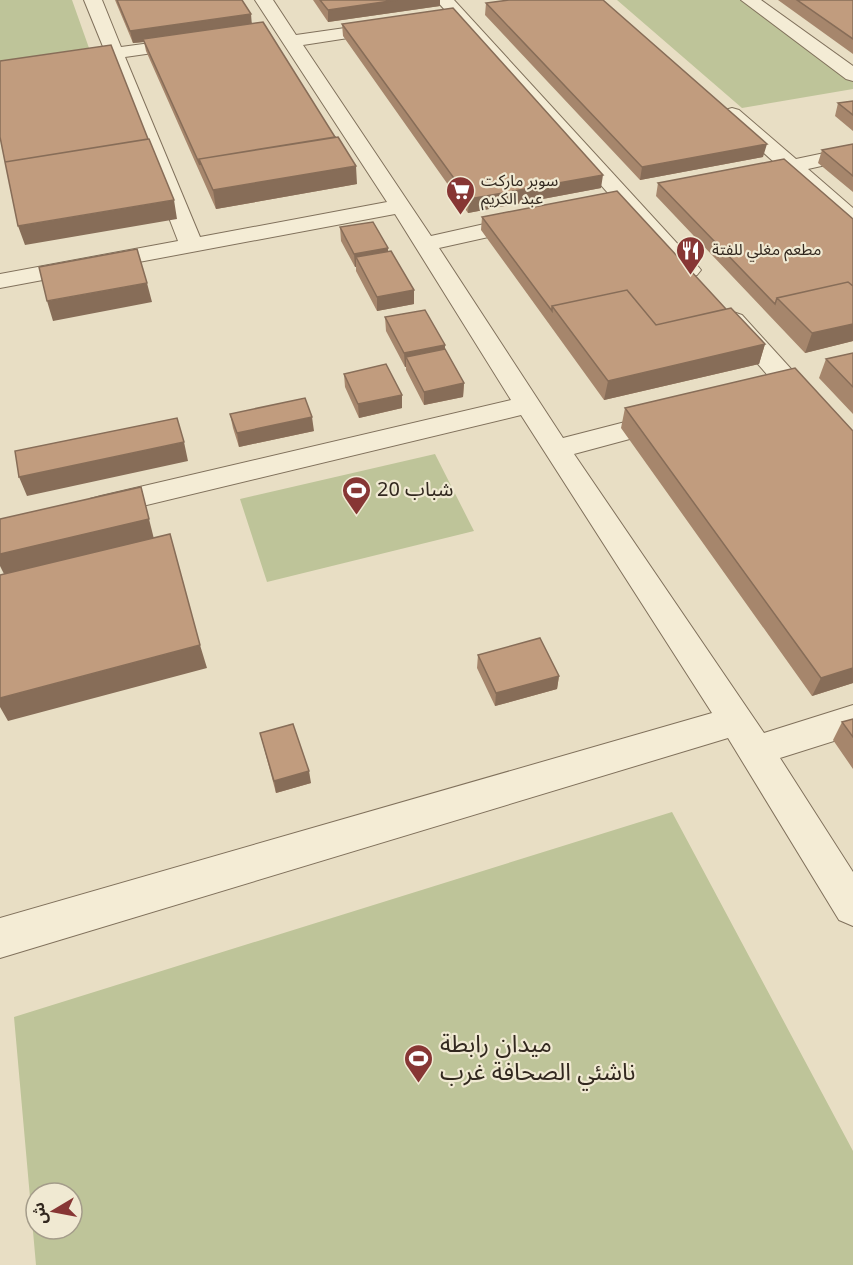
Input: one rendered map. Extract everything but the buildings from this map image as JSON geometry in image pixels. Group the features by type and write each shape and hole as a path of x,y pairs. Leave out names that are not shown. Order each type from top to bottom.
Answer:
{"street":[{"path":"93,0 192,246"},
{"path":"264,0 278,35 401,206 556,449 746,736 853,907"},
{"path":"750,0 853,75"},
{"path":"447,12 483,13"},
{"path":"447,12 638,197 706,289"},
{"path":"278,35 403,25"},
{"path":"0,69 204,41"},
{"path":"714,98 853,220"},
{"path":"726,179 853,153"},
{"path":"604,205 638,197"},
{"path":"0,281 401,206"},
{"path":"425,244 548,217"},
{"path":"722,307 782,391 853,455"},
{"path":"782,391 823,380"},
{"path":"76,512 528,405"},
{"path":"556,449 692,414"},
{"path":"0,938 746,736 853,720"}],"green space":[{"path":"0,0 72,0 89,48 0,61"},
{"path":"617,0 744,0 853,81 853,89 742,108"},
{"name":"شباب 20","path":"435,454 474,531 267,582 240,499"},
{"name":"ميدان رابطة ناشئي الصحافة غرب","path":"672,812 853,1151 853,1265 36,1265 34,1241 84,1241 84,1181 29,1181 14,1017"}],"place":[{"name":"سوبر ماركت عبد الكريم","path":"460,216"},
{"name":"مطعم مغلي للفتة","path":"691,276"},
{"name":"شباب 20","path":"356,516"},
{"name":"ميدان رابطة ناشئي الصحافة غرب","path":"419,1084"}]}
